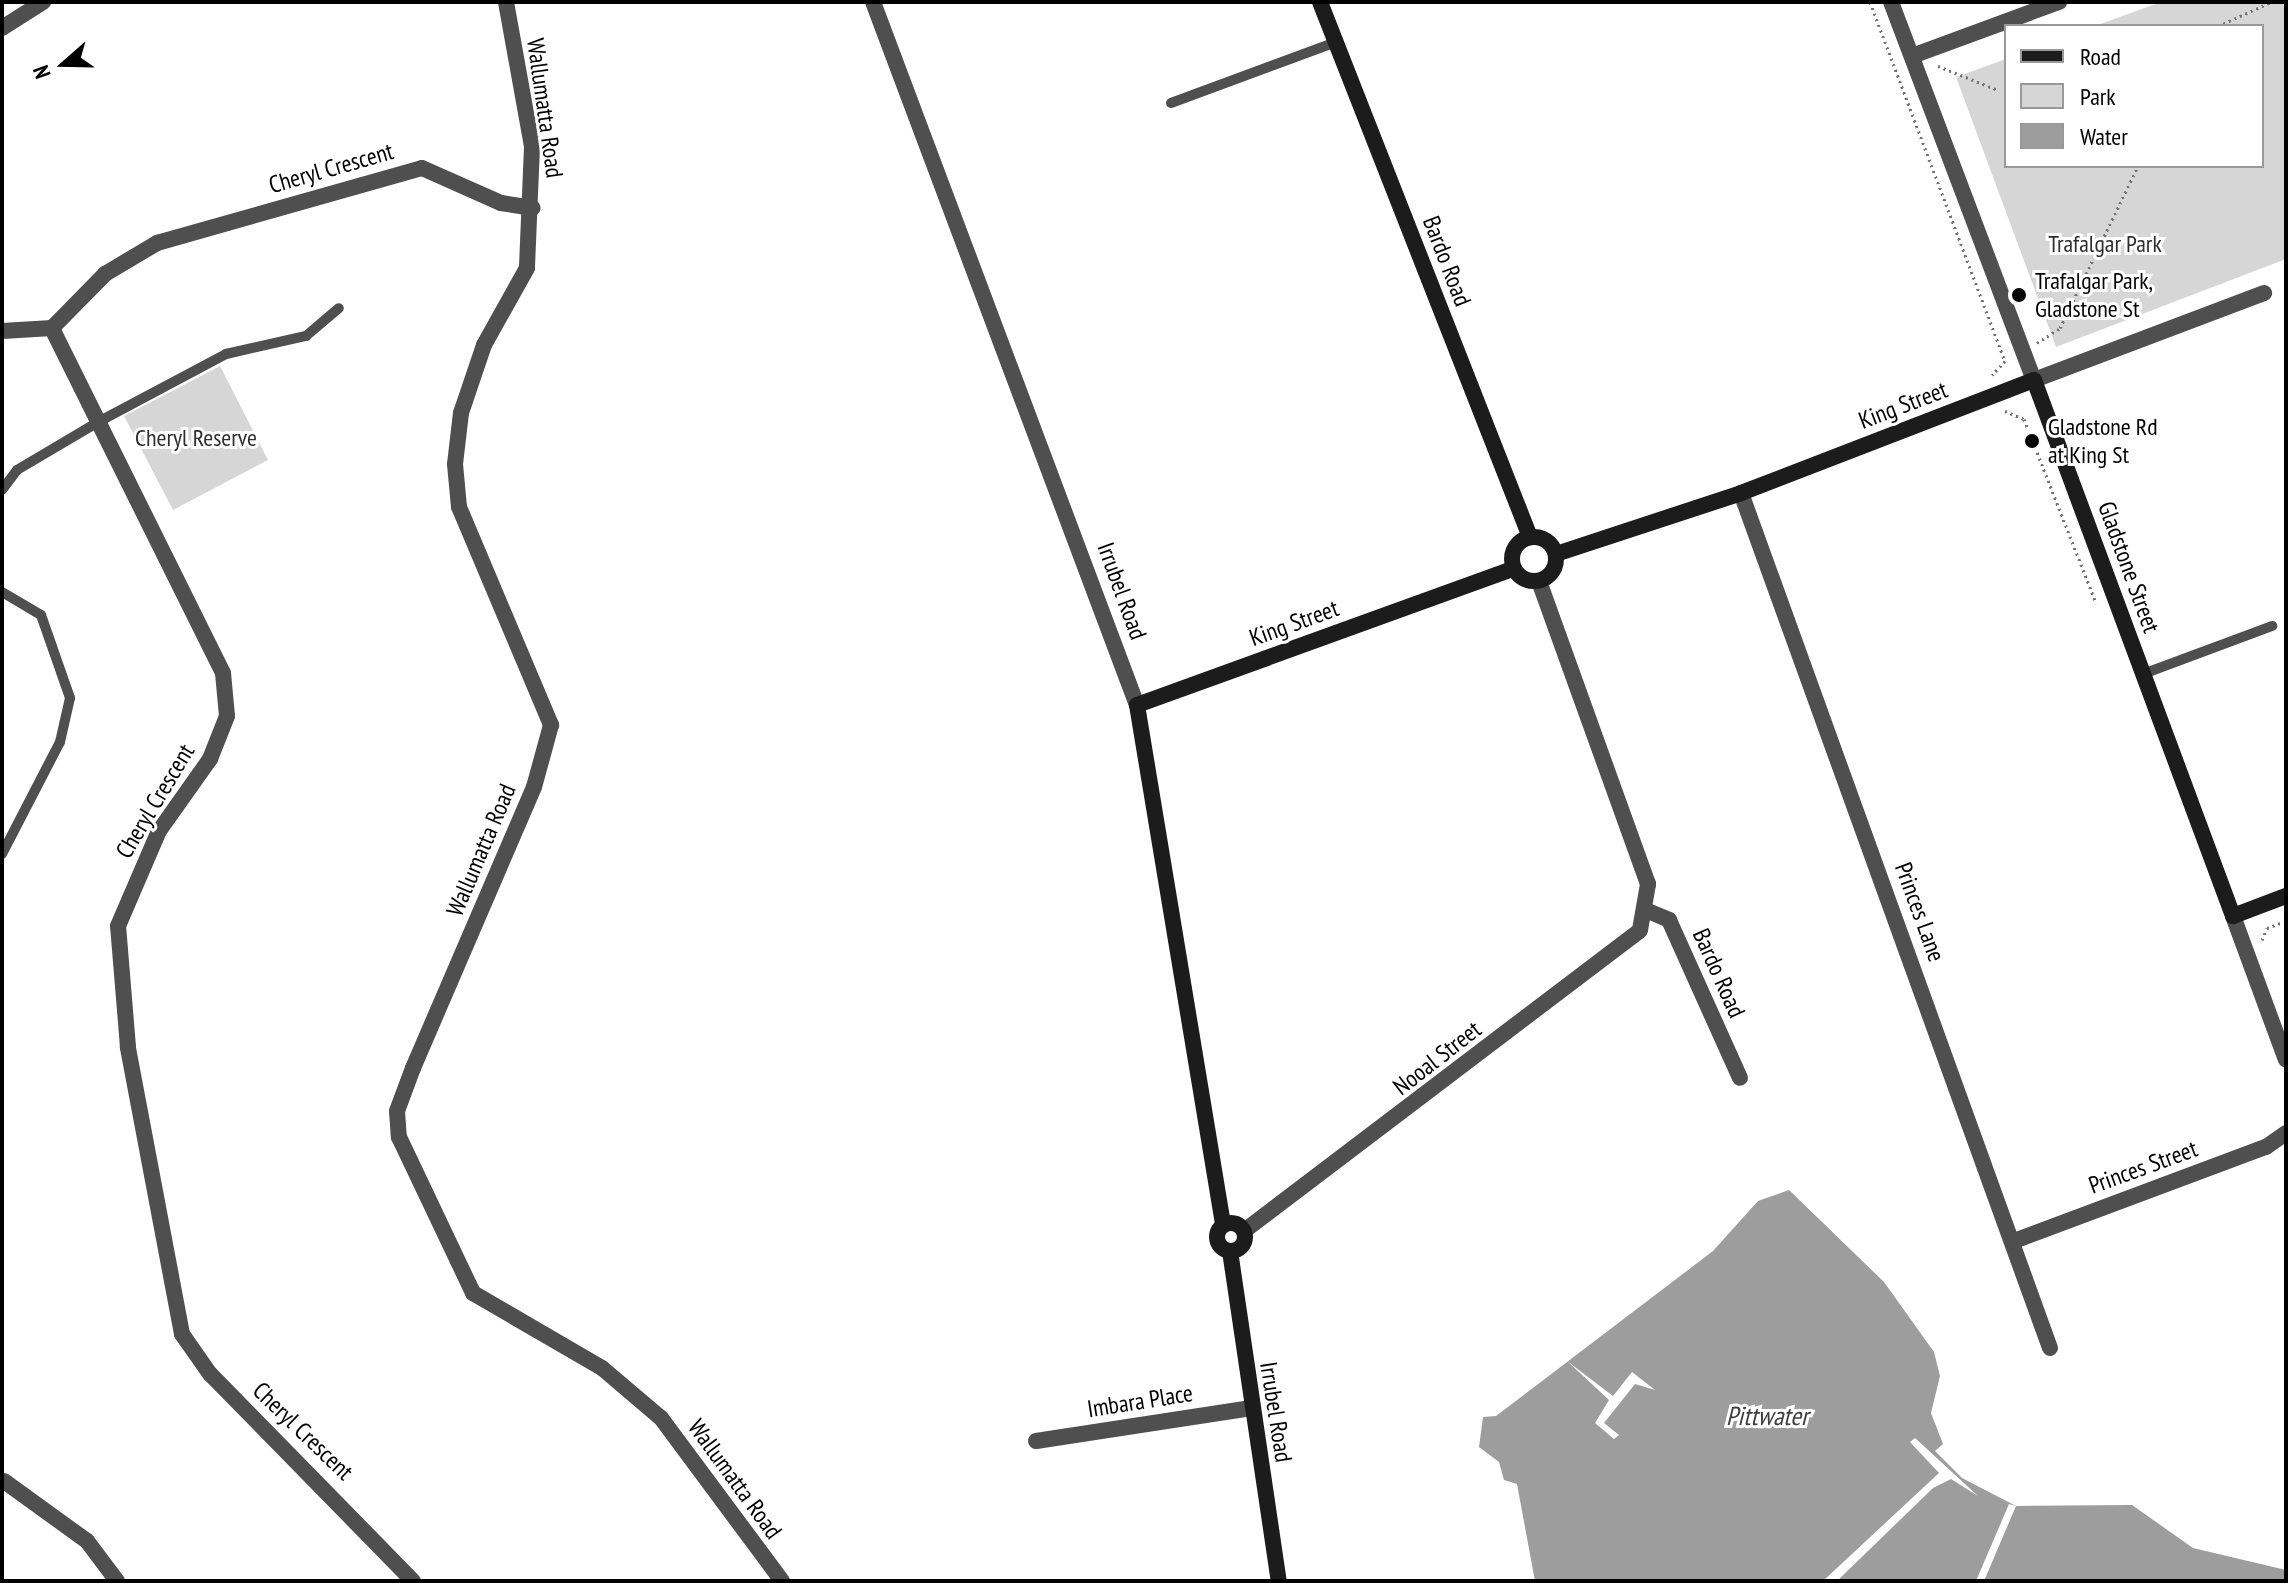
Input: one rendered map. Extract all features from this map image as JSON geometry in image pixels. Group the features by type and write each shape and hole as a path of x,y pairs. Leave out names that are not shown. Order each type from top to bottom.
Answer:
{"street":[{"path":"2,28 43,2"},
{"name":"Wallumatta Road","path":"506,2 532,147 533,208 527,268 484,345 461,413 455,464 459,507 549,737 413,1068 397,1111 399,1137 473,1293 602,1368 661,1418 782,1581"},
{"name":"Irrubel Road","path":"873,2 1137,705 1223,1224 1217,1240 1230,1251 1279,1581"},
{"name":"Bardo Road","path":"1320,2 1530,537"},
{"name":"Gladstone Street","path":"1891,2 2286,1060"},
{"path":"1912,56 2059,2"},
{"name":"Cheryl Crescent","path":"413,1581 210,1374 182,1334 168,1286 128,1047 118,926 159,831 210,759 227,716 223,673 52,328 105,274 157,243 422,168 501,203 533,208"},
{"name":"King Street","path":"1556,554 1741,493 2264,293"},
{"path":"2,331 52,328"},
{"name":"Princes Lane","path":"1741,493 2014,1241 2050,1348"},
{"path":"1539,581 1554,568 1556,554 1543,538 1530,537 1515,546 1513,569 1539,581 1648,884 1648,911"},
{"name":"King Street","path":"1137,705 1513,569"},
{"path":"2233,916 2286,896"},
{"name":"Bardo Road","path":"1648,911 1669,920 1740,1078"},
{"name":"Nooal Street","path":"1244,1231 1628,939 1648,911"},
{"name":"Princes Street","path":"2014,1241 2266,1147 2286,1133"},
{"path":"1223,1224 1244,1231 1242,1246 1230,1251"},
{"name":"Imbara Place","path":"1036,1441 1251,1408"},
{"path":"4,1481 87,1541 117,1581"}],"lane":[{"path":"1171,103 1336,42"},
{"path":"2,490 17,470 100,421 226,354 306,336 339,308"},
{"path":"2,592 41,615 70,698 60,742 2,854"},
{"path":"2143,674 2272,626"}],"path":[{"path":"1870,2 2005,361 1992,375"},
{"path":"2222,24 2271,2"},
{"path":"1912,56 1998,90"},
{"path":"2037,343 2060,328 2137,168"},
{"path":"2265,951 2262,934 2286,921"}],"green space":[{"name":"Trafalgar Park","path":"2161,2 2286,2 2286,259 2056,347 1956,77 2004,60 2004,168 2264,168 2264,24 2100,24"},
{"name":"Cheryl Reserve","path":"220,366 268,460 173,510 124,416"}],"water":[{"name":"Pittwater","path":"1789,1190 1884,1282 1934,1352 1940,1376 1931,1413 1943,1444 1935,1451 1962,1478 2016,1506 2132,1505 2193,1548 2286,1570 2286,1581 1535,1581 1517,1484 1504,1480 1499,1462 1479,1447 1483,1417 1496,1416 1713,1251 1758,1201"}],"pier":[{"path":"1567,1361 1613,1396 1632,1372 1655,1390 1635,1384 1604,1423 1619,1435 1614,1439 1595,1423 1609,1400"},
{"path":"1915,1438 1978,1496 1951,1479 1933,1488 1837,1581 1823,1581 1939,1473 1910,1442"},
{"path":"2009,1504 2016,1506 1984,1581 1976,1581"}],"place":[{"name":"Trafalgar Park, Gladstone St","path":"2019,295"},
{"name":"Gladstone Rd at King St","path":"2032,441"}]}
